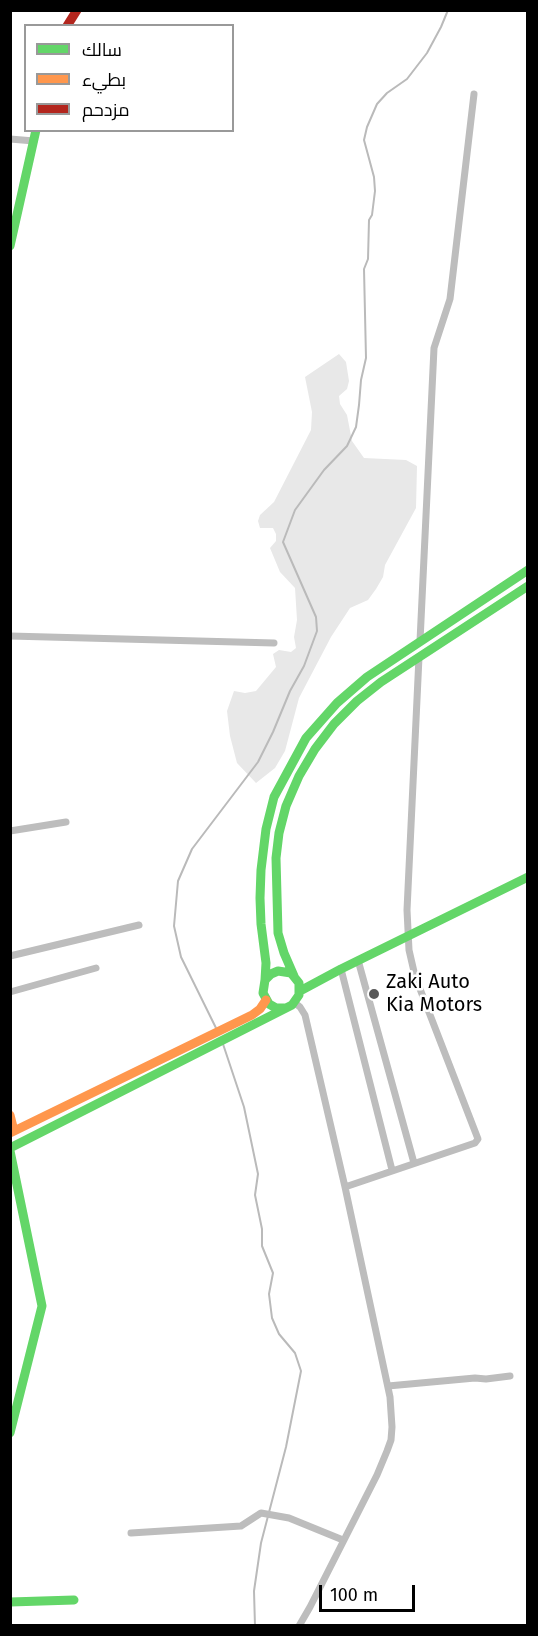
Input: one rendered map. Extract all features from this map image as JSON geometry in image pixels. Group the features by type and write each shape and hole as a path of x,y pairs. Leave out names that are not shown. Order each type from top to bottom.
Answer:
{"main road":[{"path":"68,24 76,10"},
{"path":"10,246 35,132"},
{"path":"284,1008 272,1006 266,1000 262,988 266,963 260,898 266,829 280,782 306,738 337,703 367,677 528,570"},
{"path":"10,1115 12,1132 206,1037 228,1032 295,1002 300,991 299,983 284,953 278,933 276,858 279,833 299,776 315,749 334,724 357,701 381,682 528,586"},
{"path":"300,991 528,877"},
{"path":"265,980 278,971 294,976"},
{"path":"10,1433 42,1306 10,1149 213,1045 256,1012 266,1000"},
{"path":"10,1602 74,1600"}],"street":[{"path":"420,641 434,348 450,299 474,94"},
{"path":"10,139 33,141"},
{"path":"10,636 274,643"},
{"path":"345,1187 475,1143 478,1136 415,976 408,936 407,910 419,657"},
{"path":"10,831 66,822"},
{"path":"10,956 139,925"},
{"path":"358,960 414,1162"},
{"path":"10,992 96,968"},
{"path":"341,969 392,1170"},
{"path":"295,1002 305,1015 345,1187 388,1386 392,1427 387,1451 299,1626"},
{"path":"388,1386 510,1376"},
{"path":"131,1533 241,1526 261,1513 289,1518 343,1540"}],"shaded area":[{"path":"339,354 346,362 349,381 347,389 339,396 340,404 347,415 352,441 364,458 406,460 417,466 416,508 385,565 383,577 376,589 368,600 350,608 331,637 299,698 285,751 275,768 256,783 237,763 227,711 234,691 245,693 256,691 276,667 273,654 279,650 291,652 296,648 294,637 297,620 295,588 280,572 270,548 276,541 276,534 273,528 260,528 258,521 260,515 274,502 311,430 312,412 305,377"}],"waterway":[{"path":"216,1028 181,957 174,926 178,881 192,849 258,762 290,691 304,666 317,631 316,617 283,542 295,510 324,470 347,446 356,427 366,358 364,269 368,259 369,220 372,215 375,191 374,177 364,140 377,104 387,93 407,79 427,53 448,10"},
{"path":"223,1044 244,1107 258,1174 255,1195 262,1229 262,1246 273,1273 269,1294 272,1318 279,1334 295,1353 301,1371 286,1447 261,1543 254,1591 255,1626"}],"traffic: fast":[{"path":"10,246 36,132"},
{"path":"265,980 266,963 260,898 266,829 274,797 306,738 337,703 367,677 528,570"},
{"path":"294,976 278,933 276,858 286,806 299,776 315,749 334,724 357,701 381,682 528,586"},
{"path":"300,991 528,877"},
{"path":"10,1148 292,1005 299,995 299,983 291,973 278,971 265,980 263,993 269,1004 276,1008 284,1008"},
{"path":"10,1151 42,1306 10,1433"},
{"path":"10,1602 74,1600"}],"traffic: slow":[{"path":"10,1133 252,1015 266,1000"},
{"path":"10,1115 14,1131"}],"traffic: jam":[{"path":"68,24 77,10"}],"place":[{"name":"Zaki Auto Kia Motors","path":"374,994"}]}
